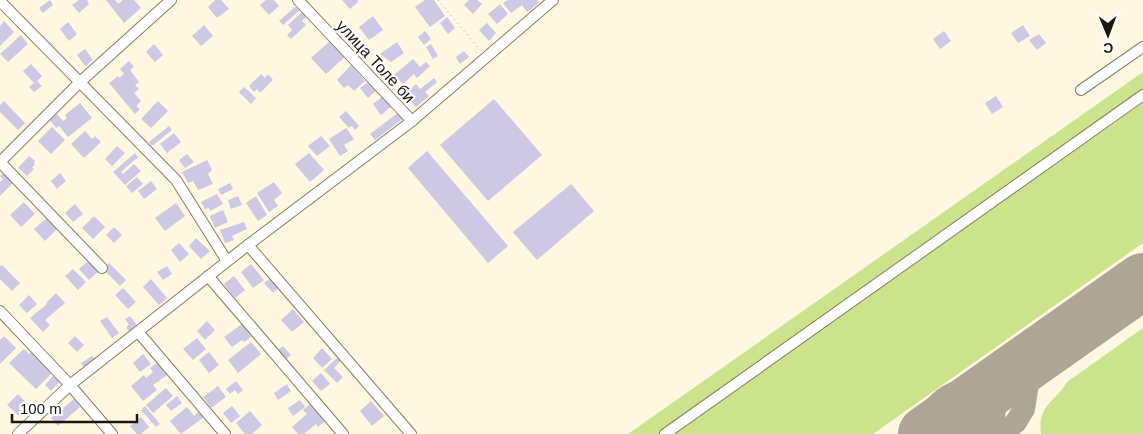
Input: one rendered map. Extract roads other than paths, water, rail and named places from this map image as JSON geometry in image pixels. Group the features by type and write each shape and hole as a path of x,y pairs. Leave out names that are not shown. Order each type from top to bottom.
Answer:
{"street":[{"path":"102,268 0,162 80,82 171,0"},
{"name":"улица Толе би","path":"298,0 412,121"},
{"path":"18,434 70,385 248,245 412,121 553,0"},
{"path":"0,1 176,180 228,261"},
{"path":"1081,90 1143,46"},
{"path":"665,434 1143,95"},
{"path":"248,245 411,434"},
{"path":"208,276 343,434"},
{"path":"0,311 70,385 112,434"},
{"path":"139,332 225,434"}]}
